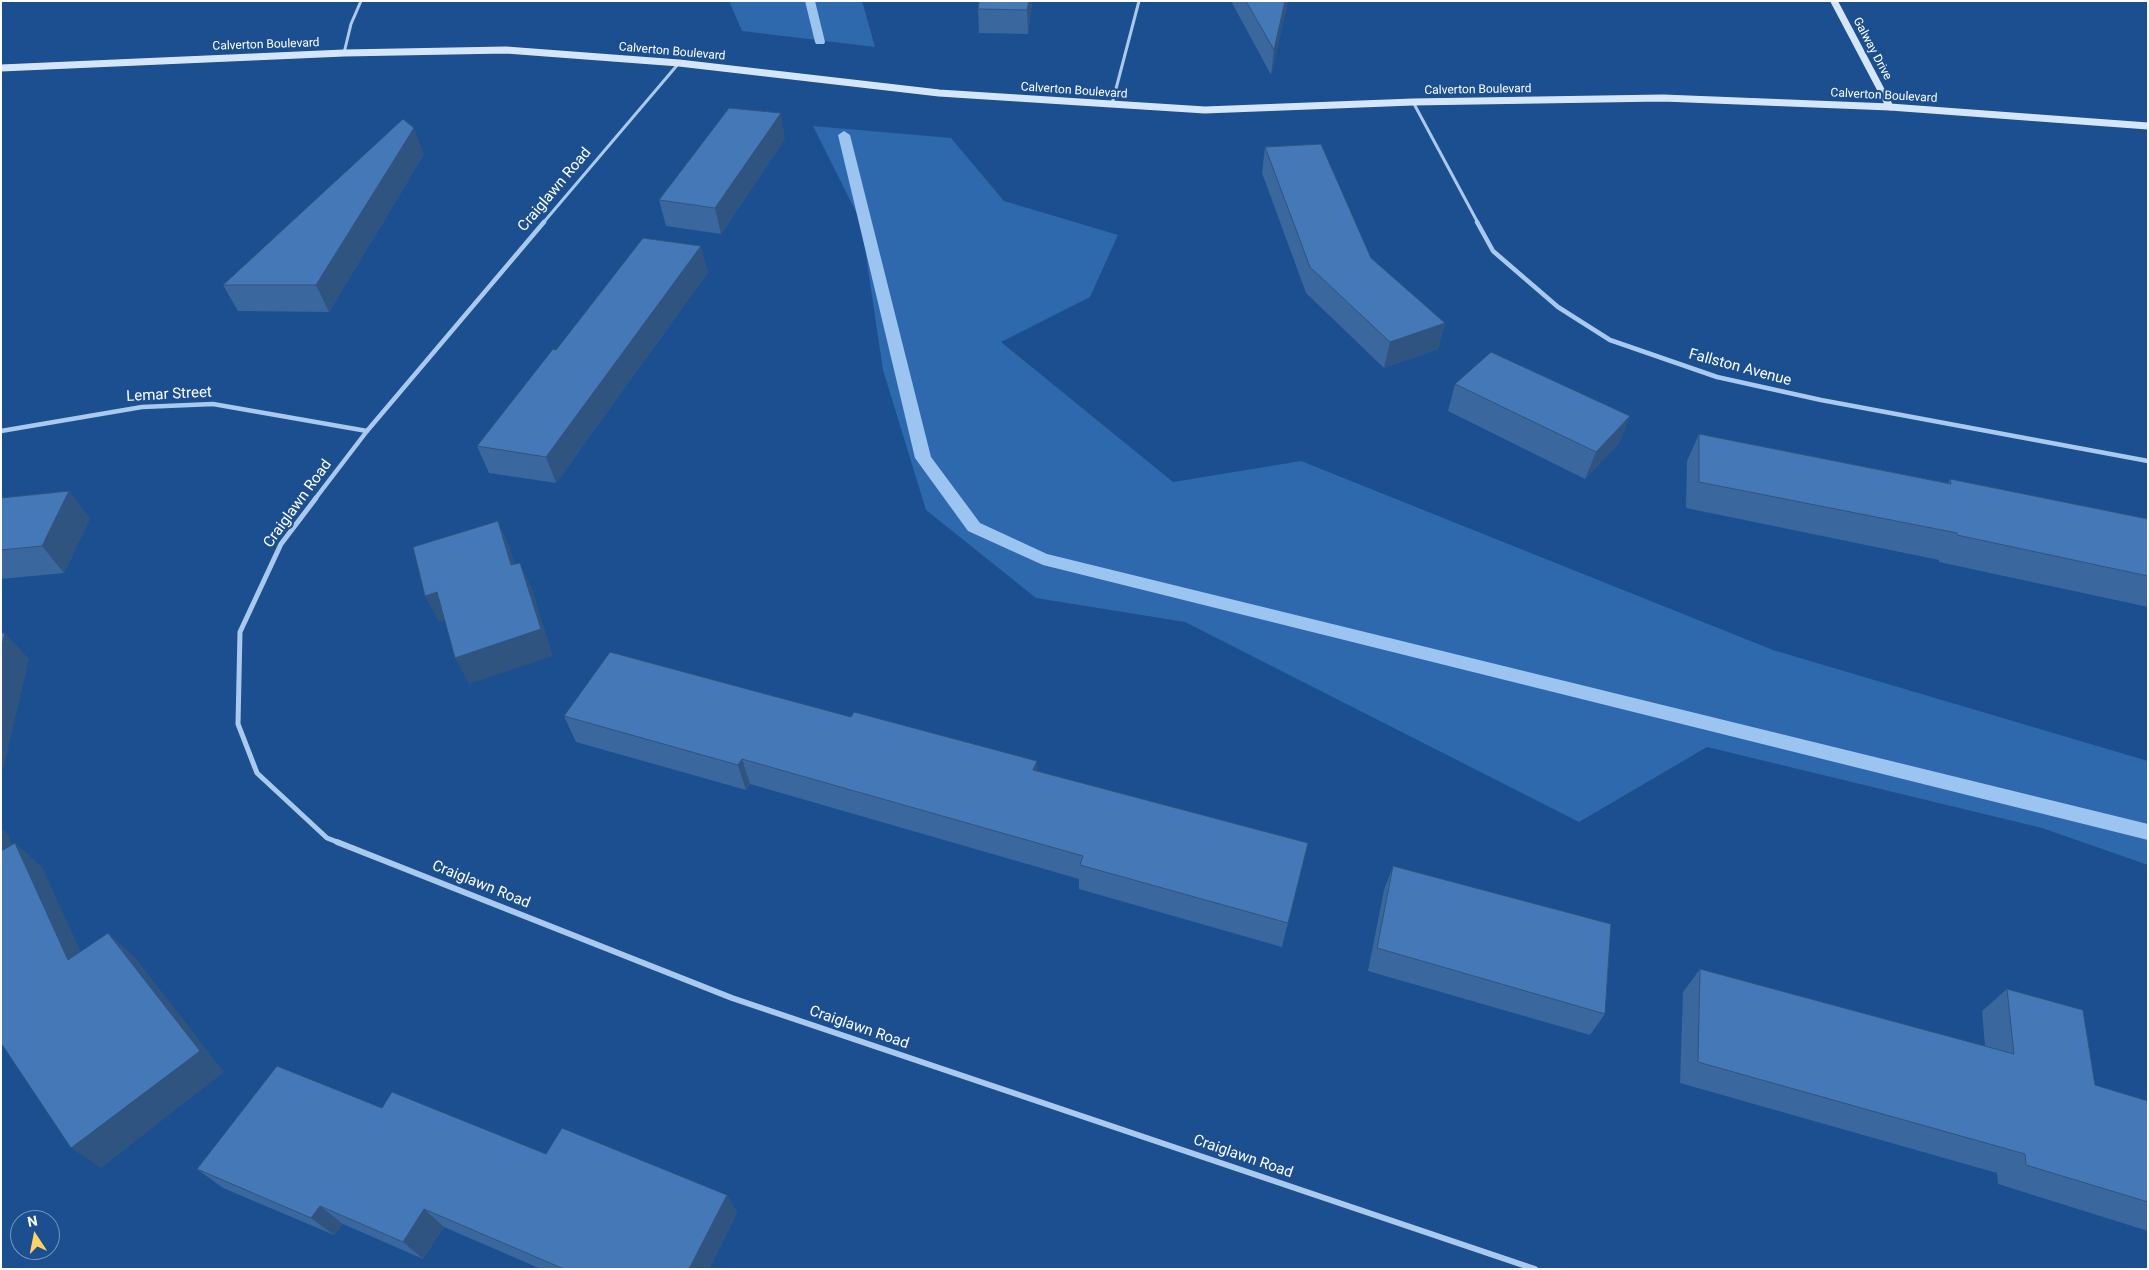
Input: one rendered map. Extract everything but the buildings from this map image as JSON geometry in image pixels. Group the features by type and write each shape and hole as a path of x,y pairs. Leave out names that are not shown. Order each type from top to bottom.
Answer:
{"street":[{"path":"344,53 350,24 361,1"},
{"path":"1112,104 1139,1"},
{"name":"Galway Drive","path":"1834,1 1890,107"},
{"name":"Calverton Boulevard","path":"1,68 344,53 506,50 679,63 939,93 1205,110 1413,102 1663,98 1890,107 2148,126"},
{"name":"Craiglawn Road","path":"679,63 367,431 281,544 240,632 238,724 257,773 327,838 732,998 1534,1269"},
{"name":"Fallston Avenue","path":"1413,102 1493,251 1558,307 1610,340 1717,377 1821,400 2148,461"},
{"name":"Lemar Street","path":"1,431 142,407 213,404 367,431"}],"shaded area":[{"path":"729,1 862,1 875,47 742,31"},
{"path":"813,126 951,138 1004,201 1118,235 1090,297 1001,342 1173,482 1301,461 1773,650 2148,761 2148,865 2042,828 1707,747 1579,822 1185,622 1036,598 926,510 883,370 861,222"}],"waterway":[{"path":"810,1 820,42"},
{"path":"844,135 923,458 974,527 1043,559 2148,832"}]}
